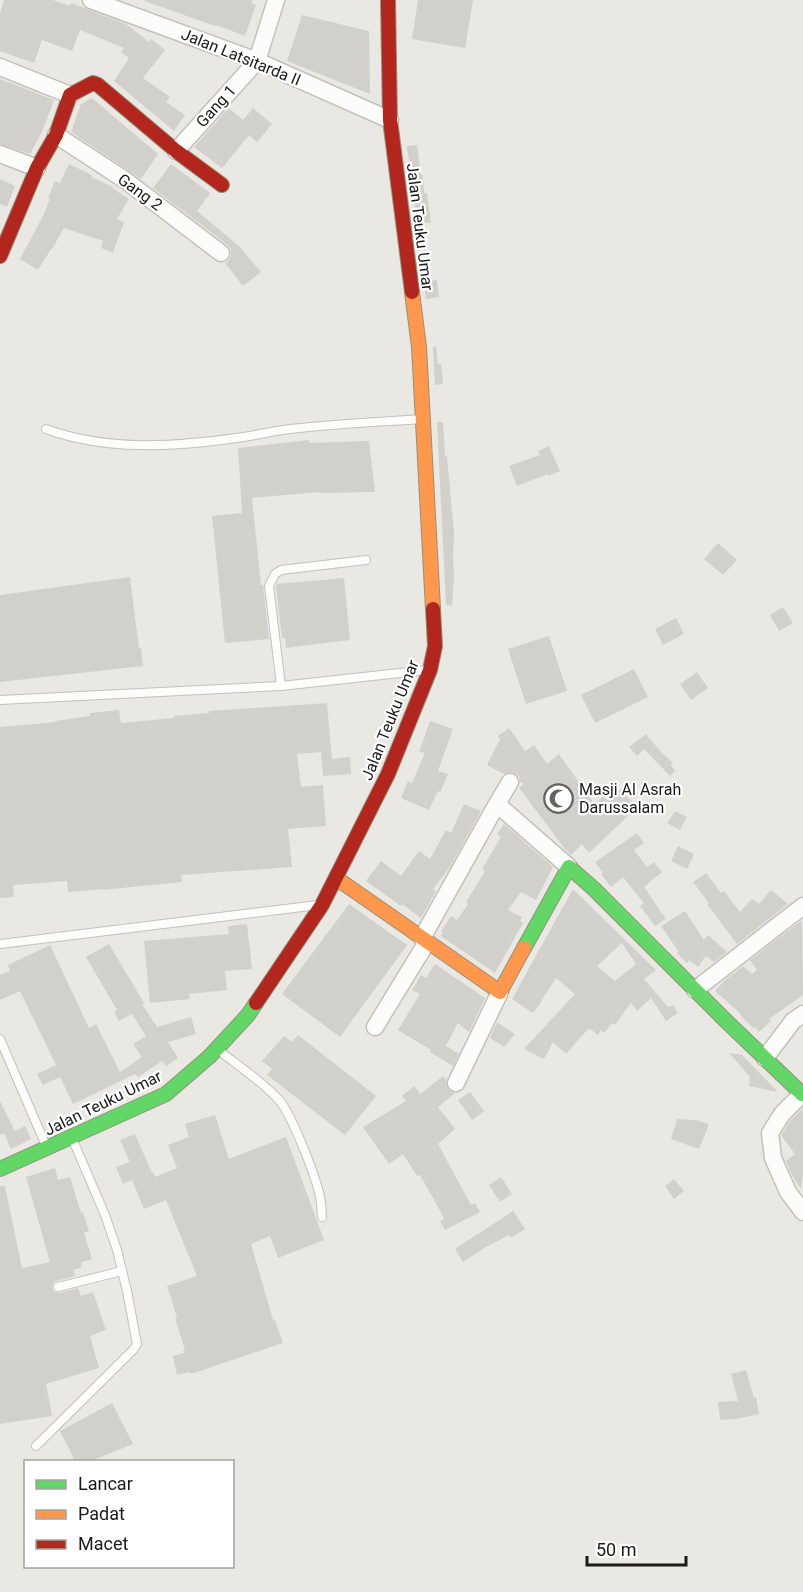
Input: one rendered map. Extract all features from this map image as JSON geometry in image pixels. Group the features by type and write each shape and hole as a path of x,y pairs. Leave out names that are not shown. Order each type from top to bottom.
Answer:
{"main road":[{"name":"Jalan Teuku Umar","path":"0,1169 166,1094 217,1049 249,1015 322,905 388,774 430,670 435,646 419,346 390,120 388,0"},
{"path":"0,256 37,168 56,135 70,95 93,83 176,151 222,185"},
{"path":"336,878 500,992 569,867 802,1093"}],"street":[{"name":"Jalan Latsitarda II","path":"91,0 257,62 390,120"},
{"path":"257,62 276,0"},
{"name":"Gang 1","path":"176,151 257,62"},
{"path":"0,67 70,95"},
{"name":"Gang 2","path":"56,135 125,180 221,253"},
{"path":"0,154 37,168"},
{"path":"375,1027 425,940 510,782"},
{"path":"497,804 569,867"},
{"path":"695,990 803,906"},
{"path":"456,1083 500,992"},
{"path":"765,1058 793,1021 803,1014"},
{"path":"802,1093 782,1113 770,1133 773,1158 788,1192 803,1212"}],"lane":[{"path":"46,429 99,443 158,446 236,438 287,429 423,419"},
{"path":"281,686 269,586 275,574 281,570 366,560"},
{"path":"0,700 281,686 430,670"},
{"path":"0,944 322,905"},
{"path":"0,1039 47,1148"},
{"path":"217,1049 280,1101 297,1133 315,1182 322,1217"},
{"path":"36,1446 134,1350 137,1340 117,1250 105,1215 72,1137"},
{"path":"58,1287 122,1271"}],"building":[{"path":"4,0 53,0 70,6 71,3 126,24 149,42 151,39 165,50 143,78 170,97 166,102 185,115 174,131 114,81 129,58 121,52 124,48 80,30 72,51 42,40 34,63 0,51 0,13"},
{"path":"145,0 253,0 251,3 256,5 245,36"},
{"path":"418,0 473,0 465,48 412,39"},
{"path":"302,15 369,31 370,94 287,61"},
{"path":"0,79 54,100 42,132 30,154 0,144"},
{"path":"92,98 158,154 141,179 71,132 81,104"},
{"path":"229,108 243,120 253,108 272,124 257,142 249,135 222,168 194,147"},
{"path":"417,145 431,223 424,223 423,228 418,229 407,146"},
{"path":"69,164 113,187 129,199 117,219 124,222 113,253 101,248 103,241 64,228 38,270 20,259 43,216 55,181 60,183"},
{"path":"171,164 210,193 197,211 240,247 261,272 243,286 225,263 231,255 228,245 153,188"},
{"path":"0,179 15,186 7,207 0,204"},
{"path":"437,280 439,297 426,299 424,281"},
{"path":"433,347 436,347 438,364 441,364 443,384 435,385"},
{"path":"437,422 443,422 454,532 452,606 446,605"},
{"path":"309,440 309,443 369,441 375,492 319,492 252,498 269,639 225,643 212,516 242,513 238,448"},
{"path":"549,446 560,471 517,486 509,466 540,455 538,451"},
{"path":"718,543 737,560 723,575 704,559"},
{"path":"130,577 143,666 0,682 0,595"},
{"path":"344,578 350,640 286,648 285,638 282,638 277,584"},
{"path":"783,607 793,623 779,631 770,615"},
{"path":"676,618 684,634 663,645 655,629"},
{"path":"549,636 567,691 526,704 508,649"},
{"path":"634,669 648,697 595,723 581,695"},
{"path":"697,672 708,688 691,700 680,684"},
{"path":"327,703 332,759 350,757 351,774 323,776 321,752 297,754 301,787 323,785 326,826 288,829 292,867 181,875 182,882 102,890 68,892 67,881 13,885 14,897 0,898 0,727 56,722 90,716 90,713 119,710 121,723 174,718 174,716 209,713 209,711"},
{"path":"430,721 453,729 438,771 448,774 429,810 401,798 408,781 412,783 425,753 419,752"},
{"path":"509,728 525,751 534,745 547,764 559,754 595,805 603,796 608,801 620,789 637,807 589,853 582,844 570,854 519,788 524,784 520,782 519,776 511,772 504,774 487,765 500,739 498,736"},
{"path":"646,734 673,763 671,765 675,771 670,776 644,749 637,756 629,747"},
{"path":"464,804 481,811 450,867 433,889 436,891 421,918 366,881 381,861 401,876 419,851 430,859 446,830 451,833"},
{"path":"675,811 687,817 680,830 667,823"},
{"path":"504,824 553,867 536,900 521,892 508,910 522,917 520,921 523,923 495,973 441,936 443,933 441,932 451,916 457,920 468,904 466,902 485,871 482,869 501,837 497,834"},
{"path":"637,833 644,843 634,850 647,867 654,862 662,872 644,887 666,919 655,926 640,906 644,903 623,877 611,887 595,862"},
{"path":"678,846 694,854 687,869 671,861"},
{"path":"706,873 721,893 724,891 740,912 752,899 759,904 771,890 788,904 737,944 693,882"},
{"path":"573,889 656,970 644,979 668,1007 673,1005 678,1013 666,1021 651,998 637,1011 631,1003 615,1025 612,1023 604,1033 601,1030 598,1035 589,1028 566,1054 553,1042 544,1059 524,1049 575,994 556,978 533,1013 512,999","holes":["622,943 636,964 615,981 597,966"]},
{"path":"349,904 407,945 340,1037 282,994"},
{"path":"685,911 704,940 708,935 727,952 714,962 706,956 698,967 689,960 687,963 677,953 679,952 661,926"},
{"path":"802,920 803,995 769,1019 771,1021 759,1032 715,991 743,966 752,974 757,970 750,960"},
{"path":"247,924 252,969 225,971 227,990 189,994 190,999 150,1003 144,941 229,934 228,926"},
{"path":"109,944 157,1027 191,1017 196,1034 168,1042 178,1058 166,1066 162,1061 138,1077 135,1074 73,1104 60,1077 43,1085 37,1074 56,1065 20,991 0,1000 0,975 10,971 8,965 50,945 89,1028 96,1024 120,1072 142,1057 133,1044 146,1036 132,1014 119,1021 114,1012 117,1010 86,957"},
{"path":"435,964 485,998 469,1032 458,1023 446,1046 459,1054 453,1066 398,1030 420,994 412,990 421,975 426,978"},
{"path":"497,1022 515,1034 504,1047 490,1038"},
{"path":"298,1035 376,1096 345,1135 267,1075 272,1069 262,1061 284,1036 292,1042"},
{"path":"729,1053 742,1055 778,1092 749,1086 750,1077"},
{"path":"443,1076 448,1089 455,1093 438,1107 455,1129 438,1144 471,1205 475,1203 480,1212 445,1230 440,1221 444,1219 420,1175 417,1176 403,1154 389,1164 363,1127 406,1101 402,1096 414,1086 420,1094"},
{"path":"470,1092 484,1111 472,1120 458,1100"},
{"path":"0,1101 15,1131 25,1126 31,1139 11,1149 4,1133 0,1135"},
{"path":"803,1108 801,1189 786,1161 795,1154 781,1135 790,1121"},
{"path":"215,1115 229,1159 286,1137 324,1240 278,1258 270,1236 251,1244 273,1320 275,1320 283,1343 191,1374 190,1372 177,1375 173,1356 184,1353 185,1350 167,1286 197,1276 166,1200 144,1209 132,1180 123,1184 116,1167 130,1162 120,1140 135,1134 155,1177 177,1168 168,1145 189,1137 185,1124"},
{"path":"677,1119 709,1124 699,1149 671,1139"},
{"path":"55,1168 58,1180 70,1177 89,1231 84,1233 92,1259 81,1262 82,1267 73,1270 75,1276 56,1281 52,1288 54,1292 59,1293 78,1288 81,1296 93,1292 106,1330 90,1336 99,1368 46,1384 52,1416 0,1424 0,1186 5,1186 22,1268 50,1262 26,1177"},
{"path":"501,1177 512,1194 500,1202 489,1185"},
{"path":"674,1179 684,1191 674,1199 665,1186"},
{"path":"513,1211 525,1229 511,1238 509,1235 484,1248 463,1262 455,1249"},
{"path":"746,1370 754,1398 756,1397 759,1414 720,1420 718,1402 738,1401 731,1374"},
{"path":"112,1403 133,1444 93,1460 74,1460 60,1431"}],"traffic: fast":[{"path":"524,948 569,867 803,1093"},
{"path":"0,1169 166,1094 210,1056 248,1015 256,1003"}],"traffic: slow":[{"path":"412,292 419,347 433,609"},
{"path":"336,878 500,992 524,948"}],"traffic: jam":[{"path":"388,0 390,120 412,292"},
{"path":"0,256 37,168 56,135 70,95 93,83 176,151 222,185"},
{"path":"256,1003 322,905 388,774 430,670 435,646 433,609"}],"place":[{"name":"Masji Al Asrah Darussalam","path":"558,798"}]}
